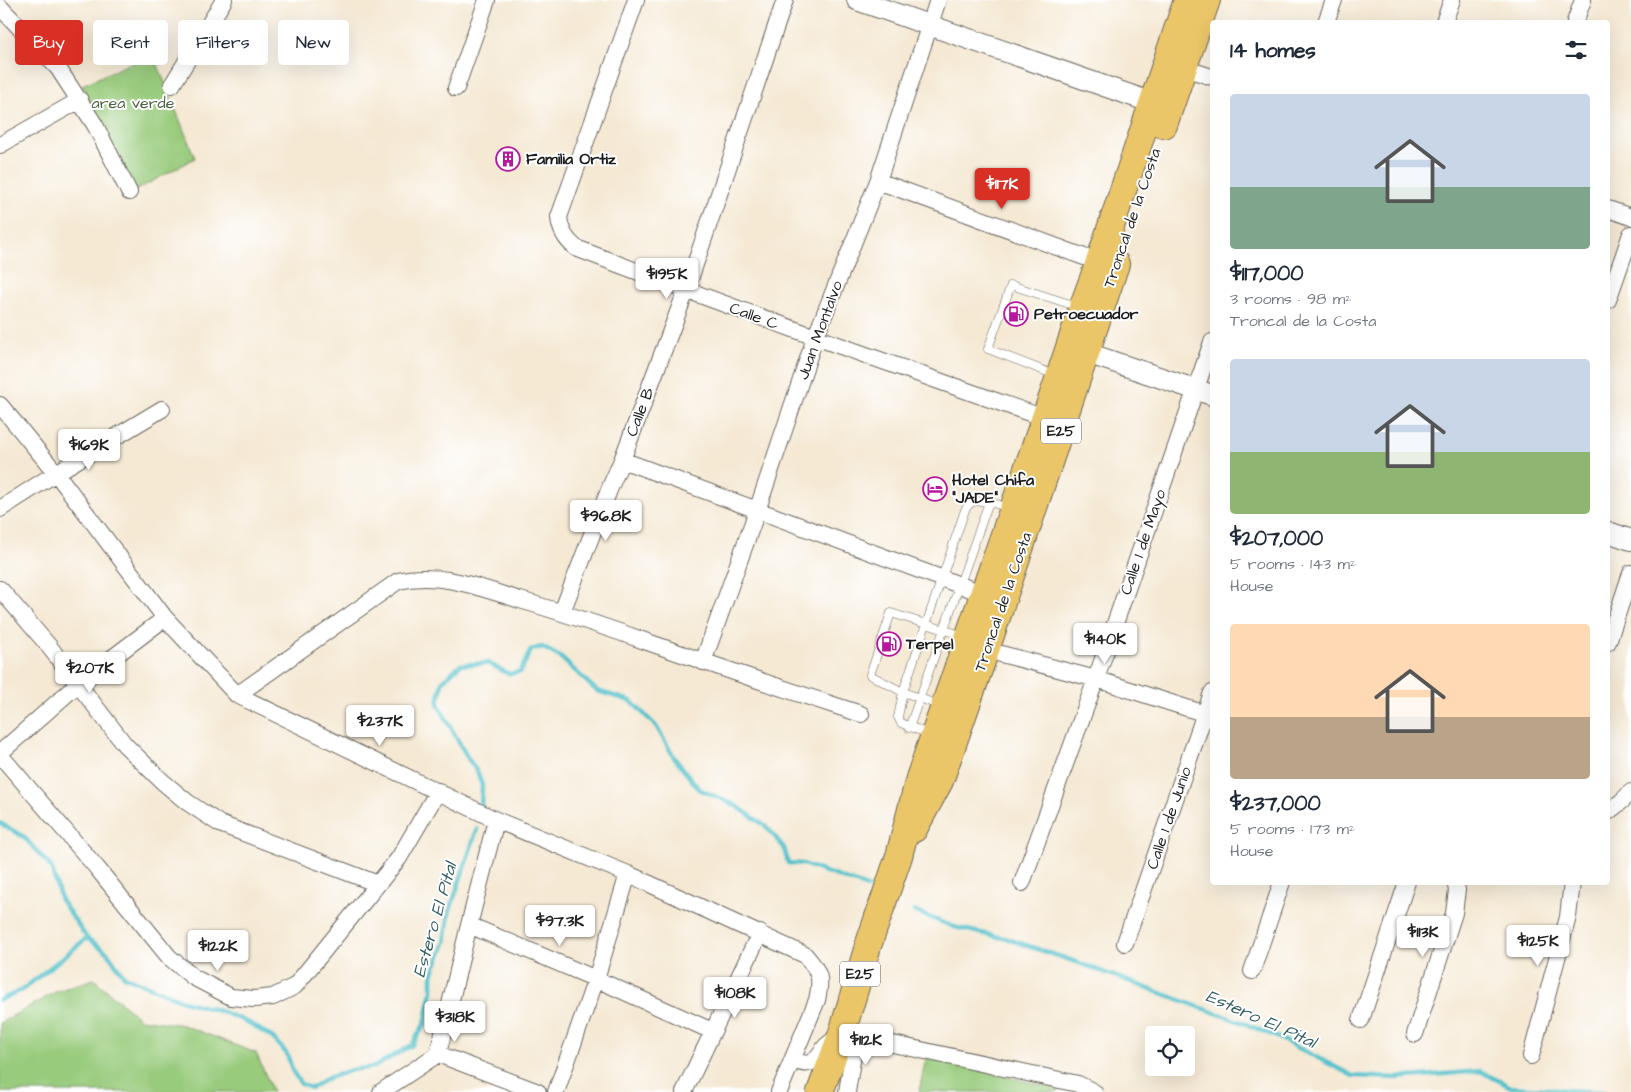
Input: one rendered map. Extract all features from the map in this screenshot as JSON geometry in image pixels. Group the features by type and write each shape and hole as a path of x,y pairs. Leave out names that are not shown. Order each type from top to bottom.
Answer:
{"highway":[{"name":"Troncal de la Costa","path":"1107,265 1153,103 1187,0"},
{"name":"Troncal de la Costa","path":"820,1092 849,1035 868,946 899,856 914,794 921,731 931,702 977,644 972,590 1001,505 1044,418 1059,377 1090,311 1184,68 1207,0"},
{"name":"Troncal de la Costa","path":"899,856 940,781 977,644 1088,353 1090,311"}],"street":[{"path":"456,88 487,0"},
{"name":"Calle C","path":"636,0 559,217 565,238 576,248 686,291 1044,418"},
{"name":"Calle B","path":"562,612 686,291 785,0"},
{"path":"857,0 1153,103"},
{"name":"Juan Montalvo","path":"703,662 757,511 815,338 878,181 938,0"},
{"path":"1327,20 1334,0"},
{"path":"1445,20 1452,0"},
{"path":"1576,20 1583,0"},
{"path":"172,85 220,1"},
{"path":"0,7 58,68 80,100 129,192"},
{"path":"1184,68 1210,76"},
{"path":"0,145 80,100"},
{"path":"878,181 1107,265"},
{"path":"1610,210 1631,217"},
{"path":"1610,294 1631,234"},
{"path":"1088,353 1204,392"},
{"name":"Calle 1 de Mayo","path":"1022,883 1096,679 1204,392 1210,354"},
{"path":"0,405 56,473 165,618 237,695 496,820 628,874 805,955 815,966 821,984 817,1000 779,1092"},
{"path":"0,509 162,409"},
{"path":"622,460 972,590"},
{"path":"1610,533 1631,540"},
{"path":"1610,636 1631,573"},
{"path":"237,695 398,581 412,578 428,578 460,582 562,612 703,662 862,714"},
{"path":"0,589 48,645 125,745 163,782 188,802 220,824 378,884"},
{"path":"165,618 78,684 0,754 169,956 193,977 231,997 254,999 273,997 294,986 399,858 438,792"},
{"path":"977,644 1209,715"},
{"name":"Calle 1 de Junio","path":"1125,943 1209,715"},
{"path":"1610,811 1628,799"},
{"path":"382,1092 438,1054 496,820"},
{"path":"556,1092 596,979 628,874"},
{"path":"1252,971 1281,885"},
{"path":"1361,1020 1406,885"},
{"path":"1415,1034 1454,913 1457,890 1456,885"},
{"path":"1531,1056 1568,917 1572,885"},
{"path":"469,924 712,1031"},
{"path":"684,1092 760,933"},
{"path":"793,1060 806,1064 813,1061 826,1047 849,1035 1078,1084 1094,1092"},
{"path":"847,1092 849,1035"},
{"path":"438,1054 538,1092"}],"lane":[{"path":"1059,377 988,349 1011,285 1090,311"},
{"path":"921,731 901,723 898,717 903,692 941,578 967,506 976,501 1001,505"},
{"path":"972,590 944,630 931,702 903,692 870,675 891,613 926,623 944,630 977,644"}],"green space":[{"name":"area verde","path":"126,65 158,65 195,158 133,192 82,85"},
{"path":"94,979 140,1019 183,1025 256,1053 273,1092 0,1092 0,1023 57,991"},
{"path":"926,1058 1059,1089 1058,1092 919,1092"}],"waterway":[{"name":"Estero El Pital","path":"481,809 482,786 478,773 438,704 442,682 460,665 488,663 509,674 520,672 531,650 542,647 560,657 597,691 631,701 656,726 675,759 699,789 735,805 767,827 784,848 788,863 803,864 870,888"},
{"name":"Estero El Pital","path":"0,823 24,837 51,867 61,900 87,938"},
{"name":"Estero El Pital","path":"0,1000 22,990 87,938 107,952 124,976 183,1001 223,1012 249,1023 273,1038 287,1054 293,1072 301,1084 311,1088 328,1078 352,1070 374,1067 412,1045 425,1023 432,991 432,975 445,943 449,913 477,829"},
{"name":"Estero El Pital","path":"914,911 954,927 1008,939 1076,962 1246,1024 1279,1038 1353,1076 1396,1078 1480,1071 1511,1087 1604,1092"}],"place":[{"name":"Familia Ortiz","path":"508,159"},
{"name":"Petroecuador","path":"1016,314"},
{"name":"Hotel Chifa \"JADE\"","path":"935,489"},
{"name":"Terpel","path":"889,644"}]}
